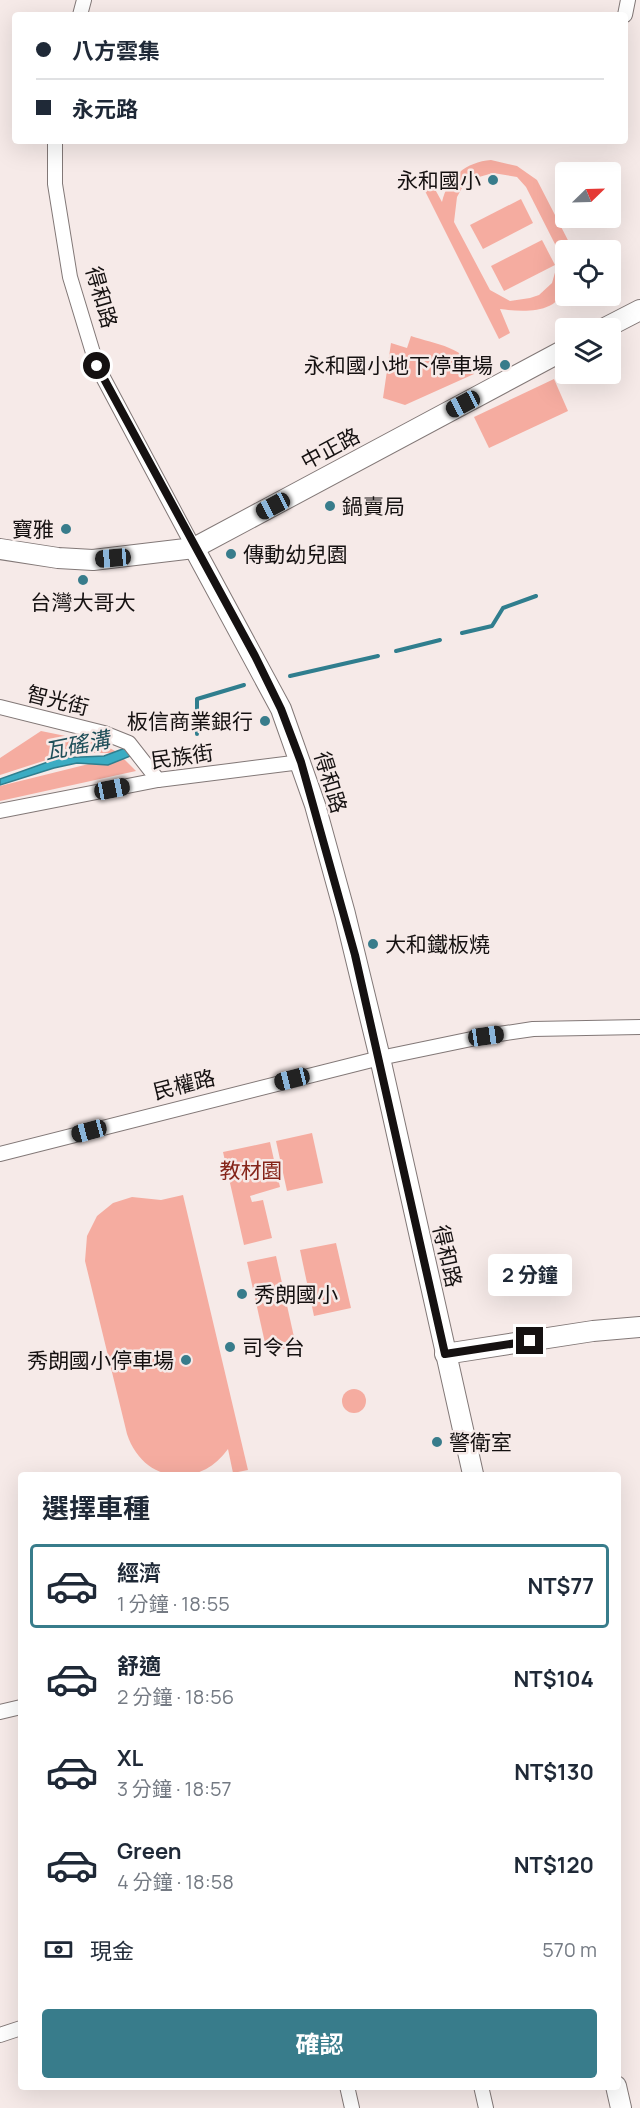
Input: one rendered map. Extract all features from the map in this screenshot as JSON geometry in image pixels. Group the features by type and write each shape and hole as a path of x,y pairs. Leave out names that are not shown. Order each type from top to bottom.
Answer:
{"street":[{"name":"得和路","path":"55,144 55,184 70,277 97,366 265,677 281,709 301,762 345,914 380,1058 473,1472"},
{"path":"621,320 640,310"},
{"name":"中正路","path":"0,549 58,558 93,560 194,548 555,355"},
{"name":"智光街","path":"0,707 104,733 129,743 158,780"},
{"name":"民族街","path":"0,811 158,780 301,762"},
{"name":"民權路","path":"0,1154 380,1058 532,1029 640,1027"},
{"path":"445,1354 593,1331 640,1327"},
{"path":"0,1712 18,1708"},
{"path":"0,2035 18,2029"},
{"path":"348,2090 352,2108"},
{"path":"482,2090 486,2108"},
{"path":"617,2090 621,2108"}],"green space":[{"path":"491,160 517,166 537,180 555,215 555,228 562,228 568,240 555,240 555,244 526,187 517,177 493,173 472,179 463,186 457,197 454,222 490,290 510,301 530,298 539,295 552,283 555,272 555,303 548,307 529,311 500,309 510,333 499,339 423,187 431,182 442,202 449,185 459,172 474,164"},
{"path":"521,199 533,223 483,249 470,225"},
{"path":"542,240 555,265 504,291 491,266"},
{"path":"411,336 458,352 471,365 474,374 405,405 383,398 391,343 407,348"},
{"path":"554,379 568,411 489,448 474,417"},
{"path":"41,731 100,743 119,753 68,753 0,775 0,758"},
{"path":"121,756 136,771 0,801 0,786"},
{"name":"教材園","path":"312,1133 323,1183 287,1191 276,1141"},
{"name":"教材園","path":"270,1142 280,1187 250,1196 252,1202 263,1200 272,1238 244,1245 223,1152"},
{"path":"183,1195 248,1470 233,1472 228,1449 216,1462 202,1471 158,1471 145,1463 127,1434 85,1261 87,1236 97,1216 113,1203 132,1197 161,1200"},
{"path":"336,1243 351,1308 314,1316 300,1250"},
{"path":"276,1256 296,1346 267,1352 247,1262"},
{"path":"354,1389 363,1392 366,1401 363,1410 354,1413 345,1410 342,1401 345,1392"}],"water":[{"path":"128,747 133,755 108,765 77,763 0,785 0,779 59,758 104,756"}],"waterway":[{"name":"瓦磘溝","path":"462,633 492,626 503,608 536,596"},
{"name":"瓦磘溝","path":"396,651 440,640"},
{"name":"瓦磘溝","path":"290,676 378,656"},
{"name":"瓦磘溝","path":"197,734 197,699 244,685"}],"place":[{"name":"永和國小","path":"493,180"},
{"name":"永和國小地下停車場","path":"505,365"},
{"name":"鍋賣局","path":"330,506"},
{"name":"寶雅","path":"66,529"},
{"name":"傳動幼兒園","path":"231,554"},
{"name":"台灣大哥大","path":"83,580"},
{"name":"板信商業銀行","path":"265,721"},
{"name":"大和鐵板燒","path":"373,944"},
{"name":"秀朗國小","path":"242,1294"},
{"name":"司令台","path":"230,1347"},
{"name":"秀朗國小停車場","path":"186,1360"},
{"name":"警衛室","path":"437,1442"}],"route":[{"path":"97,366 194,548 255,656 281,709 301,762 315,805 355,955 445,1354 530,1341"}]}
